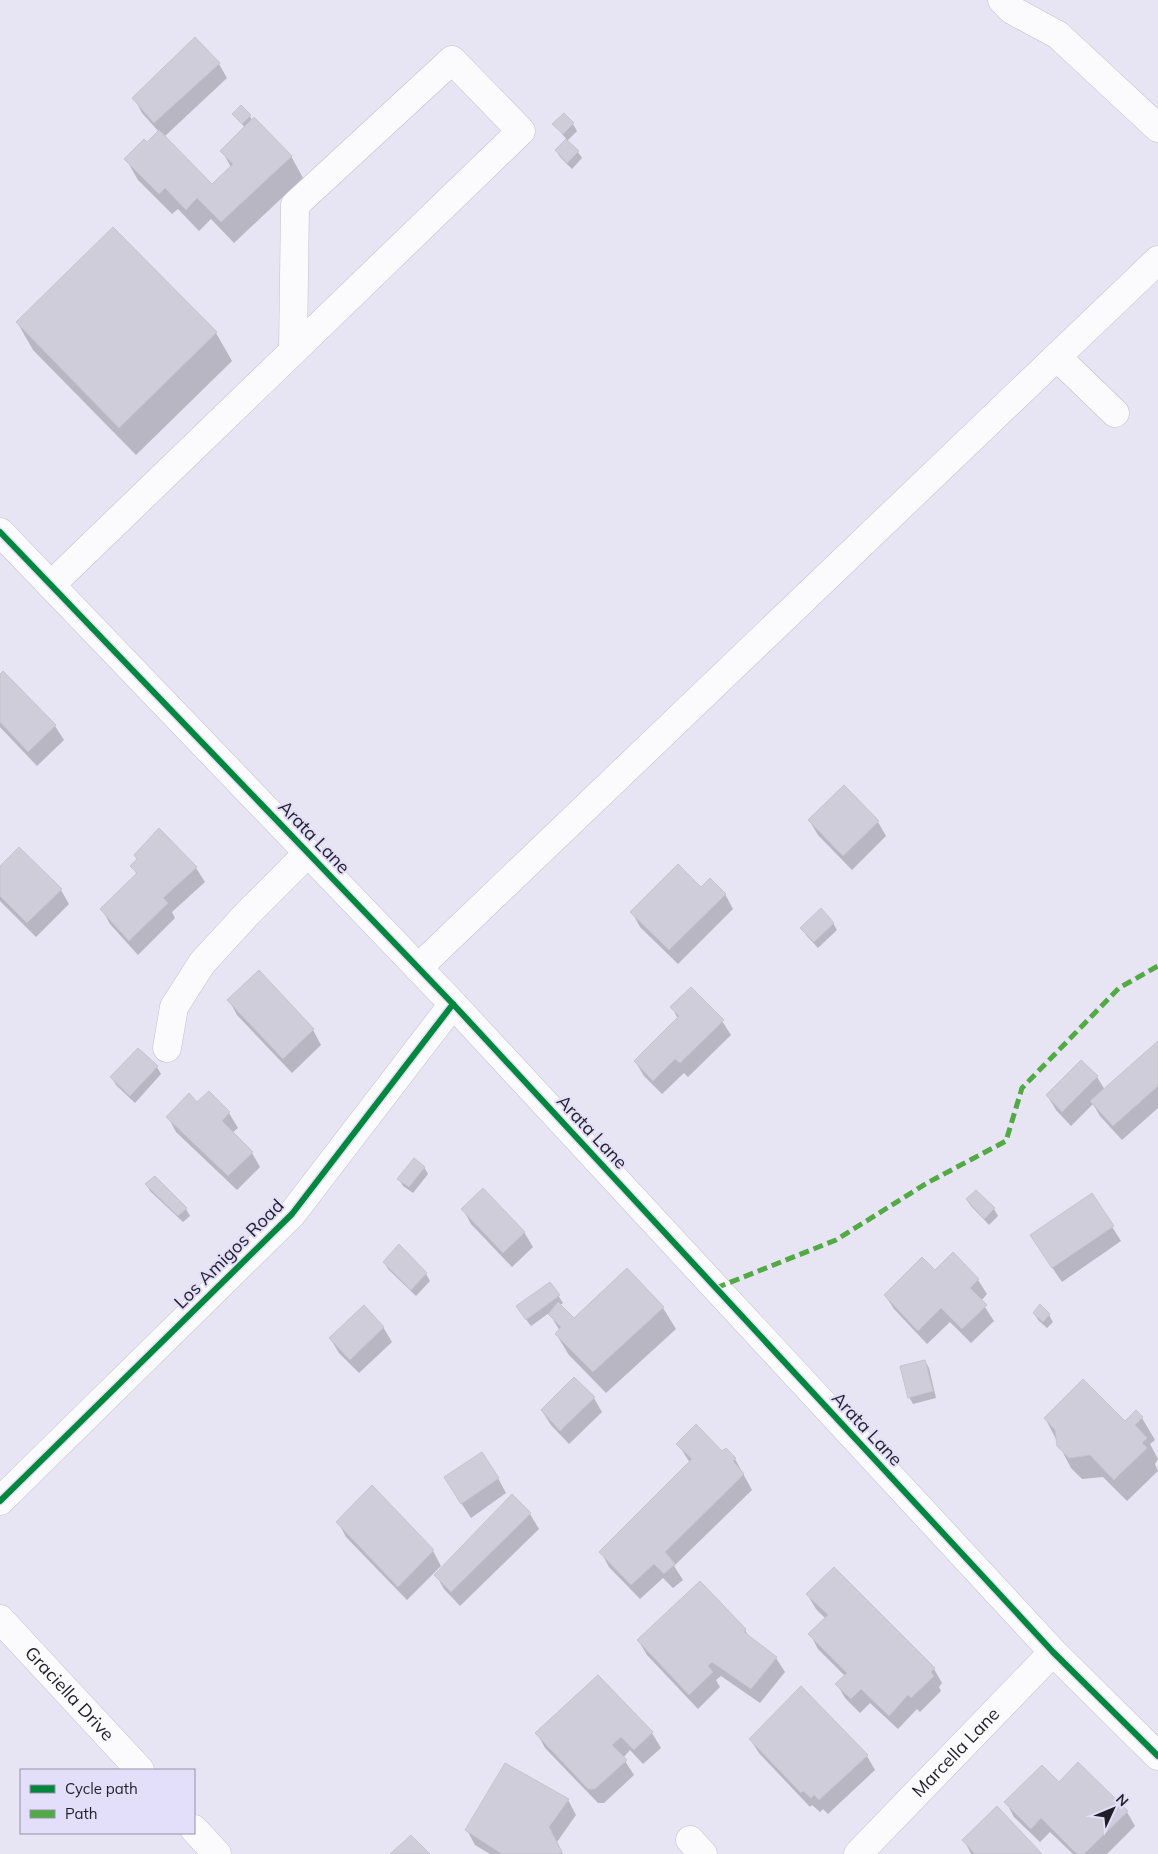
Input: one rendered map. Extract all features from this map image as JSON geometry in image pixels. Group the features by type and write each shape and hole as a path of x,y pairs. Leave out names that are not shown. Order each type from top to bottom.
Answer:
{"street":[{"path":"1002,0 1012,10 1058,35 1158,128"},
{"path":"51,585 521,131 452,60 295,205 293,351"},
{"path":"418,968 1158,260"},
{"path":"1056,357 1115,412"},
{"name":"Arata Lane","path":"0,532 453,1004 1053,1652 1158,1756"},
{"path":"167,1048 174,1007 202,963 247,914 308,853"},
{"name":"Los Amigos Road","path":"0,1501 292,1214 453,1004"},
{"name":"Graciella Drive","path":"0,1619 139,1769"},
{"name":"Marcella Lane","path":"858,1854 1053,1652"},
{"path":"195,1830 217,1854"}],"building":[{"path":"195,37 220,63 154,123 132,98"},
{"path":"241,105 251,115 242,124 232,114"},
{"path":"564,113 574,123 563,134 552,124"},
{"path":"254,117 292,156 221,222 197,198 186,210 165,188 159,194 124,159 144,139 147,142 159,130 212,184 233,164 220,151"},
{"path":"566,139 579,151 567,163 555,150"},
{"path":"113,227 217,332 119,428 16,322"},
{"path":"3,671 56,725 28,752 0,722 0,674"},
{"path":"844,785 879,821 843,856 808,820"},
{"path":"159,828 197,867 163,898 168,903 129,941 100,909 137,873 130,866 137,859 134,855"},
{"path":"19,847 62,889 27,923 0,896 0,866"},
{"path":"678,864 701,887 710,878 726,894 669,950 630,912"},
{"path":"821,908 834,923 814,942 800,928"},
{"path":"259,970 314,1029 283,1059 227,1000"},
{"path":"691,987 724,1020 680,1063 675,1059 653,1081 634,1061 679,1016 670,1007"},
{"path":"1158,1041 1158,1086 1113,1126 1090,1101"},
{"path":"138,1048 158,1066 130,1096 110,1077"},
{"path":"1081,1060 1098,1076 1062,1112 1046,1095"},
{"path":"209,1091 230,1112 222,1121 253,1152 228,1176 166,1117 189,1093 197,1102"},
{"path":"414,1158 425,1167 409,1187 397,1179"},
{"path":"155,1176 187,1208 178,1216 145,1184"},
{"path":"483,1188 525,1232 503,1253 461,1209"},
{"path":"976,1190 995,1208 984,1219 966,1199"},
{"path":"1092,1193 1114,1226 1052,1268 1030,1235"},
{"path":"399,1244 427,1273 411,1290 383,1262"},
{"path":"953,1252 979,1279 970,1288 987,1305 962,1329 941,1308 918,1331 884,1295 922,1257 935,1270"},
{"path":"627,1268 664,1307 593,1372 555,1334 561,1327 548,1314 558,1302 574,1318"},
{"path":"550,1282 560,1295 526,1320 516,1306"},
{"path":"1040,1304 1050,1314 1043,1322 1033,1313"},
{"path":"364,1305 384,1327 350,1360 329,1338"},
{"path":"925,1360 933,1391 908,1398 900,1366"},
{"path":"574,1377 595,1397 560,1431 541,1410"},
{"path":"1083,1379 1125,1421 1136,1410 1143,1417 1135,1425 1147,1438 1142,1443 1147,1448 1114,1480 1090,1455 1069,1458 1057,1446 1055,1430 1044,1418"},
{"path":"696,1424 722,1451 726,1448 736,1458 733,1461 744,1474 665,1552 675,1564 664,1574 654,1564 631,1585 599,1552 692,1459 676,1444"},
{"path":"482,1452 499,1478 461,1504 444,1477"},
{"path":"372,1485 434,1550 398,1587 336,1522"},
{"path":"512,1494 531,1513 451,1592 434,1575"},
{"path":"834,1567 935,1668 931,1672 934,1676 911,1698 908,1695 889,1716 861,1689 851,1699 835,1684 847,1673 808,1634 828,1615 806,1594"},
{"path":"700,1581 746,1629 744,1632 777,1657 751,1689 712,1662 708,1666 713,1672 689,1695 637,1640"},
{"path":"598,1675 653,1732 634,1750 621,1737 612,1745 627,1760 595,1789 588,1789 535,1733"},
{"path":"801,1686 868,1755 819,1800 814,1795 811,1798 803,1791 801,1793 749,1739"},
{"path":"1078,1762 1128,1811 1084,1854 1077,1854 1041,1818 1031,1829 1004,1802 1042,1765 1059,1782"},
{"path":"505,1763 569,1799 549,1827 562,1852 559,1854 502,1854 465,1830"},
{"path":"997,1806 1042,1854 975,1854 962,1840"},
{"path":"411,1835 430,1854 390,1854"}],"marked path":[{"path":"716,1288 836,1240 927,1183 1006,1141 1022,1088 1119,988 1158,966"}],"cycle path":[{"path":"0,532 453,1004 1053,1652 1158,1756"},
{"path":"0,1501 292,1214 453,1004"}]}
